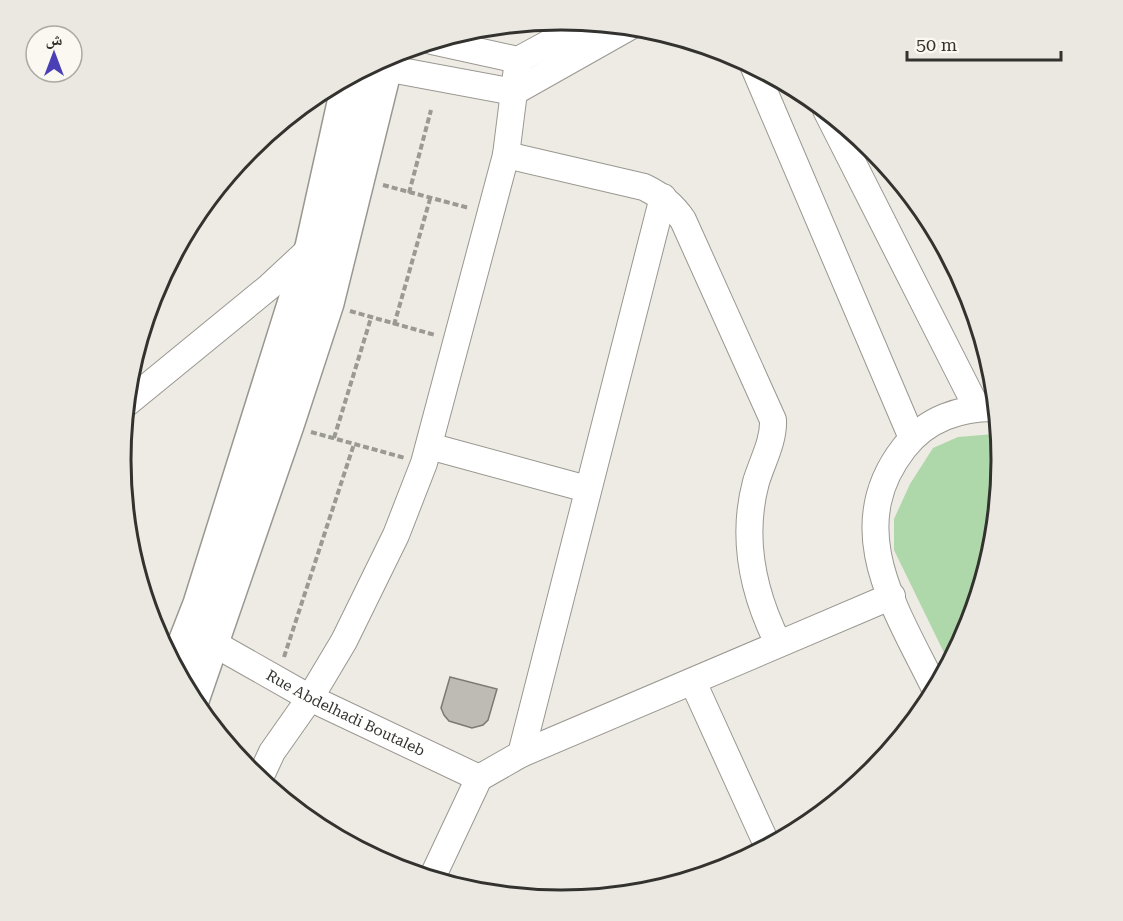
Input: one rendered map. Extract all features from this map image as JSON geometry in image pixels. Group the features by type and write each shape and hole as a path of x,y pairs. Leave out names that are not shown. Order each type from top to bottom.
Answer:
{"highway":[{"path":"196,688 327,303 384,68"},
{"path":"179,658 200,604 312,247 348,87"}],"street":[{"path":"450,45 518,60 573,30"},
{"path":"395,64 514,92 617,34"},
{"path":"263,771 272,752 310,698 344,641 406,510 426,454 506,155 518,60"},
{"path":"758,78 912,438"},
{"path":"837,130 987,408 960,411 938,419 912,438 888,471 876,508 876,548 880,568 931,681"},
{"path":"506,155 644,187 672,205 683,220 771,412 774,428 757,477 750,512 750,548 760,603 778,643"},
{"path":"521,754 663,198"},
{"path":"136,396 269,287 312,247"},
{"path":"426,454 587,489"},
{"path":"435,872 479,778 521,754 892,596"},
{"name":"Rue Abdelhadi Boutaleb","path":"213,643 310,698 479,778"},
{"path":"693,682 764,840"}],"path":[{"path":"409,193 431,110"},
{"path":"357,177 409,193 490,213"},
{"path":"394,325 430,198"},
{"path":"327,303 394,325 456,340"},
{"path":"334,438 371,318"},
{"path":"287,425 354,444 426,454"},
{"path":"277,680 354,444"}],"green space":[{"path":"991,435 991,489 984,544 977,572 969,599 945,656 894,550 894,519 910,484 933,448 958,437"}],"building":[{"path":"450,677 497,689 488,720 483,725 472,728 449,721 444,715 441,708"}]}
